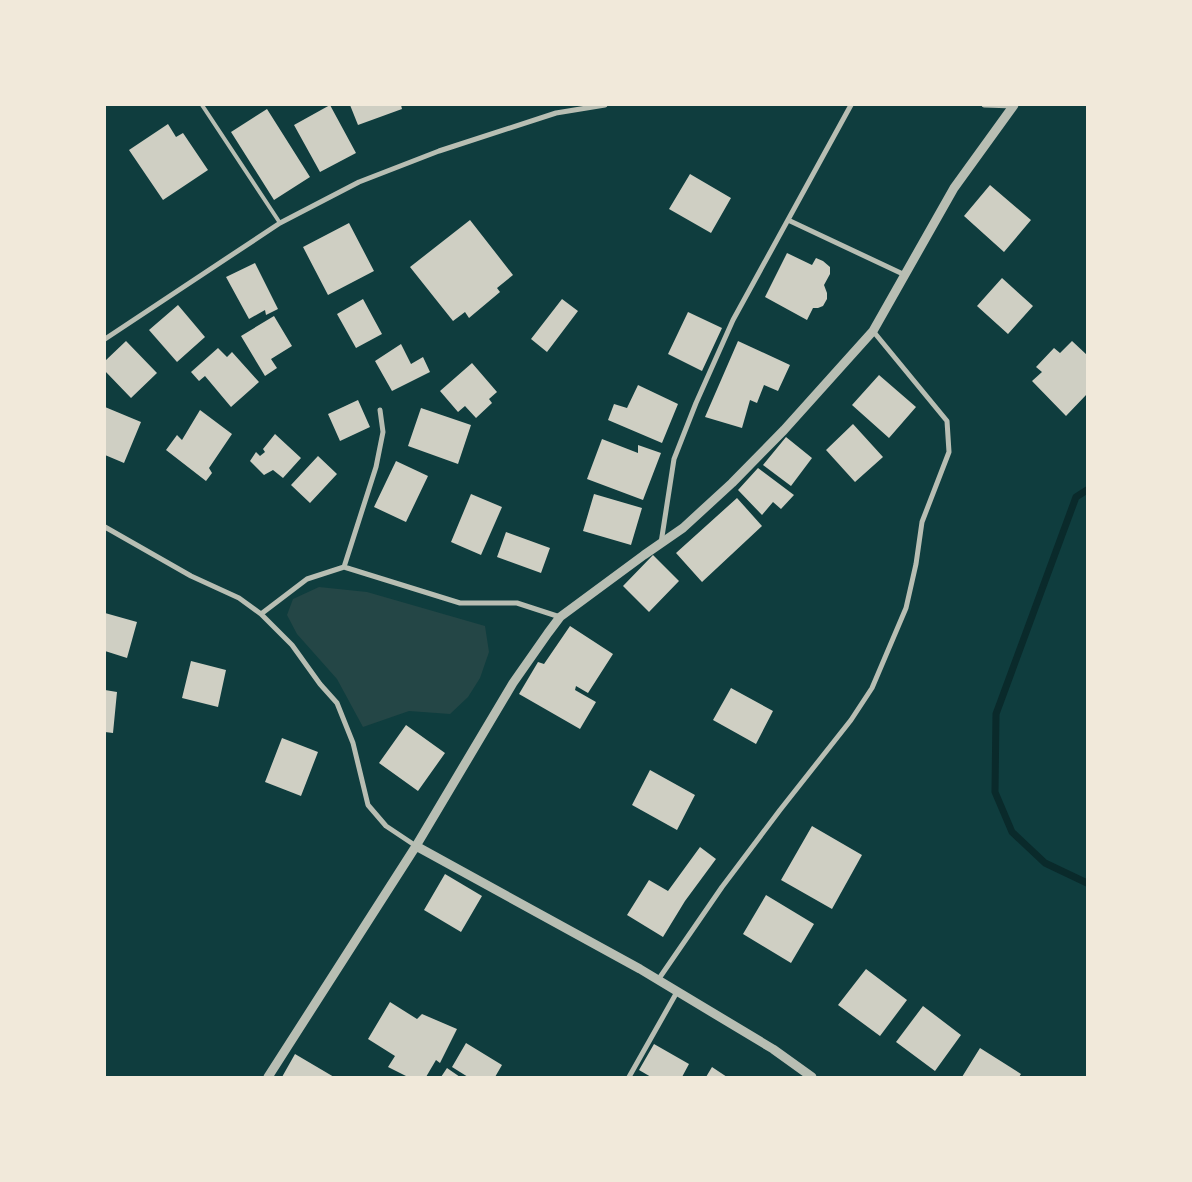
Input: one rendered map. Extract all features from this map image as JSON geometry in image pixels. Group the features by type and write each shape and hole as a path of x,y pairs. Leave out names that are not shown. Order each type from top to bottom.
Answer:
{"street":[{"path":"105,340 280,223 359,182 439,151 556,113 605,105"},
{"path":"661,543 674,459 680,443 734,320 851,105"},
{"path":"984,105 1014,106"},
{"path":"268,1077 416,846 514,683 560,617 683,528 732,483 784,430 873,331 954,188 1014,106"},
{"path":"788,220 905,275"},
{"path":"658,980 722,886 851,720 872,688 906,608 916,564 922,522 949,452 947,421 873,331"},
{"path":"344,567 376,467 383,432 380,410"},
{"path":"105,527 190,576 240,598 261,614 292,644 320,684 337,703 353,743 368,805 386,826 416,846 658,980 773,1049 812,1077"},
{"path":"261,614 307,579 344,567 460,603 518,603 560,617"},
{"path":"629,1077 677,992"}],"lane":[{"path":"202,105 280,223"}],"shaded area":[{"path":"319,587 367,592 485,626 489,652 480,678 468,697 450,714 409,711 363,727 337,679 297,634 287,615 293,599"}],"building":[{"path":"330,105 356,153 320,172 294,125"},
{"path":"350,105 401,105 402,109 358,125"},
{"path":"267,109 310,177 274,200 231,132"},
{"path":"168,124 176,137 183,133 208,170 163,200 129,150"},
{"path":"690,174 731,198 711,233 669,209"},
{"path":"990,185 1031,220 1004,252 964,216"},
{"path":"470,220 513,275 497,288 500,292 469,318 465,312 453,321 410,267"},
{"path":"349,223 374,271 328,295 303,247"},
{"path":"787,253 812,265 816,258 830,267 830,274 824,285 827,299 823,306 813,308 807,320 765,297"},
{"path":"255,263 278,309 266,315 265,310 249,319 226,277"},
{"path":"1002,278 1033,306 1008,334 977,306"},
{"path":"363,299 382,334 356,348 337,314"},
{"path":"562,299 578,311 547,352 531,339"},
{"path":"178,305 205,337 177,362 149,330"},
{"path":"688,312 722,328 702,371 668,354"},
{"path":"274,316 292,346 271,359 277,368 265,376 241,336"},
{"path":"126,341 157,373 131,398 105,371 105,361"},
{"path":"738,341 790,365 778,391 764,385 757,403 750,400 742,428 705,417"},
{"path":"1072,341 1087,355 1087,394 1066,416 1032,381 1042,372 1036,367 1054,348 1060,353"},
{"path":"401,344 411,364 423,357 430,372 392,391 375,361"},
{"path":"218,348 227,357 232,352 259,382 231,407 205,376 199,381 191,372"},
{"path":"472,363 497,392 489,399 492,403 476,418 465,406 458,412 440,391"},
{"path":"879,375 916,407 889,438 852,405"},
{"path":"638,385 678,404 662,443 608,420 614,404 627,408"},
{"path":"358,400 370,427 340,441 328,414"},
{"path":"105,407 141,422 124,463 105,455"},
{"path":"421,408 471,425 458,464 408,446"},
{"path":"200,410 232,434 209,468 212,473 206,481 166,450 177,435 182,440"},
{"path":"853,424 883,457 855,482 826,450"},
{"path":"275,434 301,458 283,478 273,470 264,475 250,461 256,452 260,456 265,452 263,449"},
{"path":"786,437 812,458 791,486 763,465"},
{"path":"602,439 638,453 638,445 661,453 643,500 587,479"},
{"path":"318,456 337,474 310,503 291,485"},
{"path":"396,461 428,476 406,522 374,507"},
{"path":"758,468 794,495 781,509 773,502 762,515 738,490"},
{"path":"471,494 502,507 481,555 451,542"},
{"path":"594,494 642,508 631,545 583,531"},
{"path":"737,498 762,526 702,582 676,553"},
{"path":"506,532 550,548 541,573 497,557"},
{"path":"653,555 679,581 649,612 623,586"},
{"path":"105,613 137,622 127,658 105,651"},
{"path":"570,626 613,654 588,693 576,686 575,690 596,702 580,729 519,694 538,662 544,664"},
{"path":"191,661 226,670 218,707 182,698"},
{"path":"731,688 773,711 756,744 713,720"},
{"path":"105,690 117,692 113,733 105,732"},
{"path":"406,725 445,753 418,791 379,763"},
{"path":"282,738 318,752 301,796 265,782"},
{"path":"650,770 695,795 677,830 632,805"},
{"path":"812,826 862,855 832,909 781,880"},
{"path":"700,847 716,859 685,901 663,937 627,915 649,880 668,891"},
{"path":"445,874 482,896 461,932 424,910"},
{"path":"766,895 814,924 791,963 743,934"},
{"path":"866,969 907,1000 880,1036 838,1005"},
{"path":"390,1002 417,1019 422,1014 457,1029 440,1063 436,1060 426,1077 408,1077 388,1067 395,1056 368,1039"},
{"path":"923,1006 961,1035 935,1071 896,1042"},
{"path":"466,1043 502,1065 495,1077 468,1077 452,1067"},
{"path":"654,1044 689,1064 682,1077 651,1077 639,1070"},
{"path":"980,1048 1021,1074 1019,1077 962,1077"},
{"path":"295,1054 334,1077 282,1077"},
{"path":"712,1067 727,1077 706,1077"},
{"path":"447,1068 460,1077 441,1077"}],"waterway":[{"path":"1087,490 1076,497 996,714 995,792 1012,832 1045,863 1087,883"}]}
